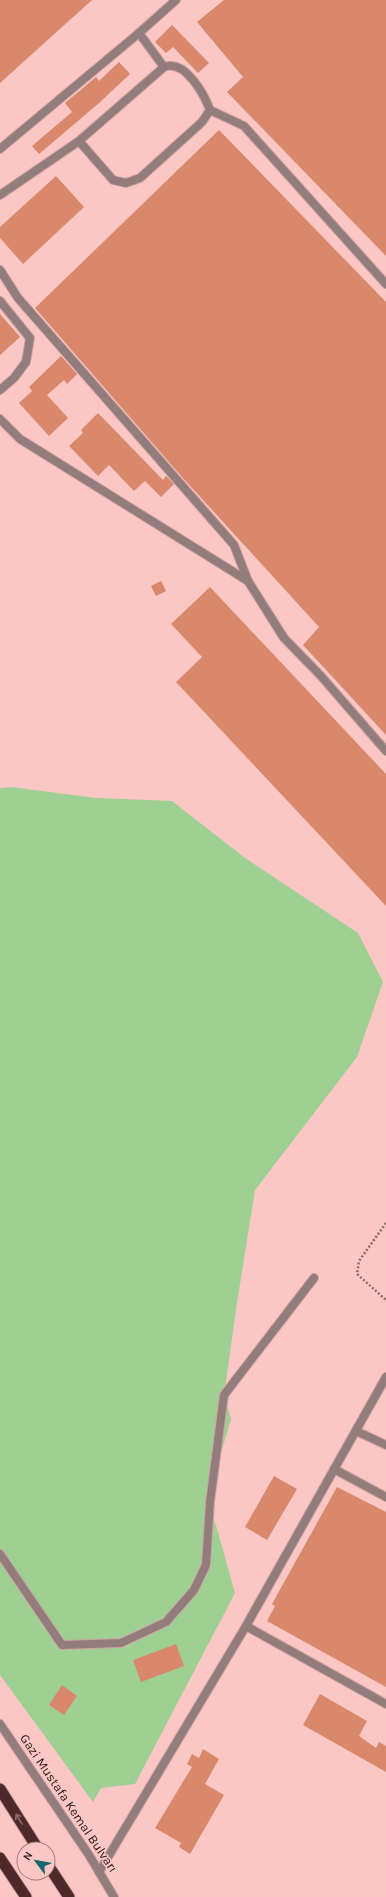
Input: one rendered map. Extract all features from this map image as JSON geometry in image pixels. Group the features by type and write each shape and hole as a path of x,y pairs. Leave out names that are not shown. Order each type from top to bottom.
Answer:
{"highway":[{"path":"0,1789 33,1841"},
{"path":"0,1858 26,1897"},
{"path":"56,1878 68,1897"}],"street":[{"path":"0,149 139,33 176,0"},
{"path":"139,33 164,67"},
{"path":"0,195 78,141 164,67 170,65 179,67 204,94 210,110 244,126 386,284"},
{"path":"78,141 113,180 126,183 140,178 202,122 210,110"},
{"path":"0,270 18,298 234,545 248,581 284,638 321,676 386,751"},
{"path":"0,301 30,338 26,362 14,378 0,390"},
{"path":"0,419 20,439 248,581"},
{"path":"0,1554 62,1645 121,1643 166,1622 194,1590 206,1565 210,1502 224,1395 314,1278"},
{"path":"99,1872 246,1626 386,1376"},
{"path":"356,1431 386,1446"},
{"path":"334,1469 386,1497"},
{"path":"246,1626 386,1704"},
{"name":"Gazi Mustafa Kemal Bulvarı","path":"0,1724 99,1872 114,1897"}],"path":[{"path":"386,1223 359,1261 357,1274 386,1300"}],"green space":[{"path":"11,787 96,798 172,801 245,858 358,933 383,982 357,1057 255,1190 224,1395 231,1419 208,1497 235,1593 135,1784 101,1788 93,1802 0,1675 0,788"}],"building":[{"path":"0,0 92,0 0,83"},
{"path":"224,0 386,0 386,256 227,92 243,77 197,22"},
{"path":"172,25 209,63 198,73 173,47 166,53 155,42"},
{"path":"119,62 130,74 99,103 39,154 32,146 72,112 65,103 96,77 99,81"},
{"path":"219,130 386,302 386,735 303,645 319,627 182,477 35,308"},
{"path":"56,176 84,207 23,264 0,238 0,227"},
{"path":"0,314 20,337 0,355"},
{"path":"61,356 77,374 67,384 64,380 47,395 68,418 49,436 19,403 32,391 29,387"},
{"path":"98,413 163,480 166,476 174,484 161,497 145,481 134,491 109,465 98,476 69,446 83,433 81,430"},
{"path":"161,581 166,591 156,596 151,586"},
{"path":"210,587 386,774 386,906 176,682 202,657 171,624"},
{"path":"274,1476 297,1489 267,1540 245,1527"},
{"path":"337,1487 386,1512 386,1687 267,1621 275,1606 272,1604"},
{"path":"176,1644 184,1666 141,1682 133,1660"},
{"path":"62,1685 77,1696 64,1715 49,1705"},
{"path":"320,1694 367,1721 359,1736 376,1748 379,1742 386,1746 386,1772 303,1725"},
{"path":"203,1749 219,1759 205,1784 224,1795 190,1854 179,1847 181,1843 155,1828 192,1767 187,1764 192,1754 199,1758"}]}
